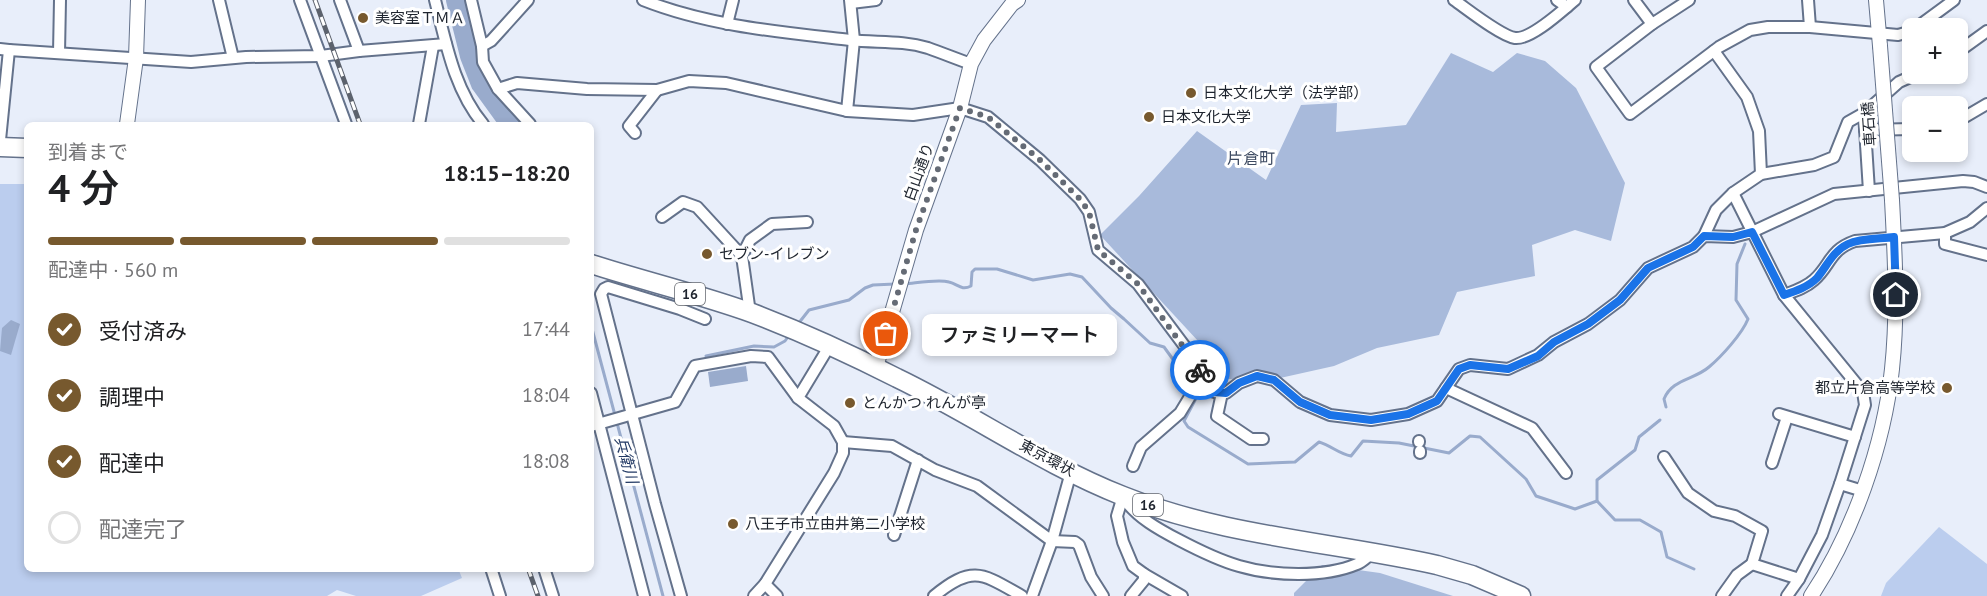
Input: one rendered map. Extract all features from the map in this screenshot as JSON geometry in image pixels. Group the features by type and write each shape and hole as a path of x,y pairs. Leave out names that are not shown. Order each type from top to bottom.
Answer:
{"highway":[{"path":"0,147 24,148"},
{"name":"東京環状","path":"594,263 750,313 830,345 876,367 1071,472 1123,496 1164,511 1205,522 1406,558 1460,572 1521,596"}],"street":[{"path":"59,53 60,0"},
{"path":"127,122 136,58 138,0"},
{"path":"219,0 233,58"},
{"path":"300,0 345,122"},
{"path":"340,0 359,51"},
{"path":"435,0 457,81 482,122"},
{"path":"471,0 482,46 483,62 498,89 528,122"},
{"path":"482,46 491,41 528,0"},
{"path":"643,0 671,11 727,24 854,40 899,42 971,64"},
{"path":"727,24 733,0"},
{"path":"847,111 854,40 850,2 876,0"},
{"name":"白山通り","path":"876,367 916,230 960,108 971,64 984,40 1012,4 1018,0"},
{"path":"1454,0 1515,38 1526,36 1571,3"},
{"path":"1557,0 1571,3"},
{"path":"1634,0 1652,24"},
{"path":"1689,0 1652,24 1596,67 1630,114 1714,51 1750,30 1768,27 1810,27 1880,39 1902,34"},
{"path":"1808,0 1810,27"},
{"name":"車石橋","path":"1811,596 1848,528 1863,491 1886,407 1892,371 1896,295 1894,237 1876,0"},
{"path":"1930,18 1954,0"},
{"path":"1968,45 1987,31"},
{"path":"0,140 5,50 191,62 233,58 321,56 447,44"},
{"path":"419,122 433,46"},
{"path":"1714,51 1747,97 1759,131 1761,174"},
{"path":"498,89 517,83 587,89 657,90 689,81 726,83 847,111 913,115 960,108 988,117 1040,160 1080,199 1089,212 1098,250 1138,284 1189,352 1214,392 1226,393 1239,383 1257,376 1274,380 1300,402 1330,415 1371,420 1416,411 1437,401 1459,369 1470,365 1508,369 1538,356 1554,342 1588,324 1620,300 1648,268 1693,247 1704,236 1716,210 1733,193 1761,174 1814,165 1834,157 1848,122 1864,113 1902,81"},
{"path":"635,133 628,126 657,90"},
{"path":"1968,115 1987,104"},
{"path":"1864,113 1869,191"},
{"path":"1865,130 1902,129"},
{"path":"1704,236 1733,237 1752,232 1834,194 1963,181 1987,187"},
{"path":"1733,193 1784,295 1863,392 1865,405 1822,535 1799,579 1787,596"},
{"path":"662,217 683,202 697,207 742,256"},
{"path":"1784,295 1816,279 1829,260 1847,244 1856,241 1945,233 1970,222 1987,208"},
{"path":"750,313 742,256 750,240 772,224 807,222"},
{"path":"1945,233 1945,244 1987,255"},
{"path":"681,596 627,416 601,294 609,287 705,319"},
{"path":"798,398 830,345"},
{"path":"599,424 675,402 695,366 752,356 768,357 798,398 834,426 843,442 843,453 834,473 765,584 754,596"},
{"path":"1133,466 1141,447 1180,413 1203,375"},
{"path":"1446,388 1532,428 1566,473"},
{"path":"1222,393 1217,416 1251,440 1263,439"},
{"path":"594,405 645,596"},
{"path":"1772,463 1783,416 1855,437"},
{"path":"843,442 892,446 935,470 976,486 1052,541 1079,545 1091,576 1103,596"},
{"path":"1664,457 1688,493 1714,511 1735,516 1761,531 1752,564 1737,575 1722,596"},
{"path":"894,535 918,460"},
{"path":"1032,596 1052,541 1071,472"},
{"path":"1840,484 1863,491"},
{"path":"1123,496 1133,511 1157,528 1207,555 1239,567 1290,574 1332,571 1359,563 1372,553"},
{"path":"1123,496 1117,516 1133,566 1182,596"},
{"path":"1752,564 1799,579"},
{"path":"493,572 500,596"},
{"path":"545,572 553,596"},
{"path":"1131,596 1144,580 1144,574"},
{"path":"934,596 953,581 973,575 987,577 1022,596"},
{"path":"765,584 777,596"}],"shaded area":[{"path":"1451,53 1493,72 1517,53 1545,61 1576,88 1625,183 1611,241 1575,230 1532,245 1535,276 1457,292 1439,335 1377,348 1334,366 1258,383 1216,377 1198,341 1100,235 1139,196 1197,131 1266,180 1301,105 1337,103 1336,132 1406,125"},
{"path":"0,184 24,184 24,572 460,572 462,578 421,596 356,596 337,590 327,596 0,596"},
{"path":"11,320 20,324 11,355 0,351 2,328"},
{"path":"746,366 748,381 710,387 708,372"},
{"path":"1939,527 1987,564 1987,596 1881,596 1886,583"},
{"path":"1322,565 1380,573 1453,596 1294,596 1294,593"}],"waterway":[{"name":"兵衛川","path":"456,0 470,56 481,84 509,122"},
{"path":"1666,407 1664,399 1672,387 1714,363 1736,338 1748,319 1736,300 1737,264 1745,244"},
{"path":"905,284 944,281 968,287 971,286 972,272 975,269 997,269 1033,280 1070,274 1082,277 1111,308 1150,343 1164,347 1185,376 1194,383"},
{"path":"798,324 809,310 849,300 873,285 895,284"},
{"path":"706,356 754,346 774,347 785,341 790,334"},
{"name":"兵衛川","path":"594,336 663,596"},
{"path":"1201,389 1184,421 1188,427 1248,464 1295,462 1319,442 1351,456 1363,441 1399,443 1449,453 1470,436 1480,437 1526,479 1536,496 1575,509 1597,501 1615,520 1640,520 1661,532 1667,557 1694,569"},
{"path":"1597,501 1597,480 1635,450 1639,437 1660,420"}],"railway":[{"path":"315,0 359,122"},
{"path":"529,572 538,596"}],"way so far":[{"path":"886,334 916,230 960,108 988,117 1040,160 1080,199 1089,212 1098,250 1138,284 1200,370"}],"place":[{"name":"美容室ＴＭＡ","path":"363,18"},
{"name":"日本文化大学（法学部）","path":"1191,93"},
{"name":"日本文化大学","path":"1149,117"},
{"name":"セブン-イレブン","path":"707,254"},
{"name":"ファミリーマート","path":"886,334"},
{"name":"都立片倉高等学校","path":"1947,388"},
{"name":"とんかつ れんが亭","path":"850,403"},
{"name":"八王子市立由井第二小学校","path":"733,524"}],"district":[{"name":"片倉町","path":"1251,158"}],"route":[{"path":"1200,370 1214,392 1226,393 1239,383 1257,376 1274,380 1300,402 1330,415 1371,420 1408,414 1437,401 1459,369 1470,365 1508,369 1538,356 1554,342 1588,324 1620,300 1648,268 1693,247 1704,236 1733,237 1752,232 1784,295 1816,279 1829,260 1847,244 1894,237 1896,295"}]}
